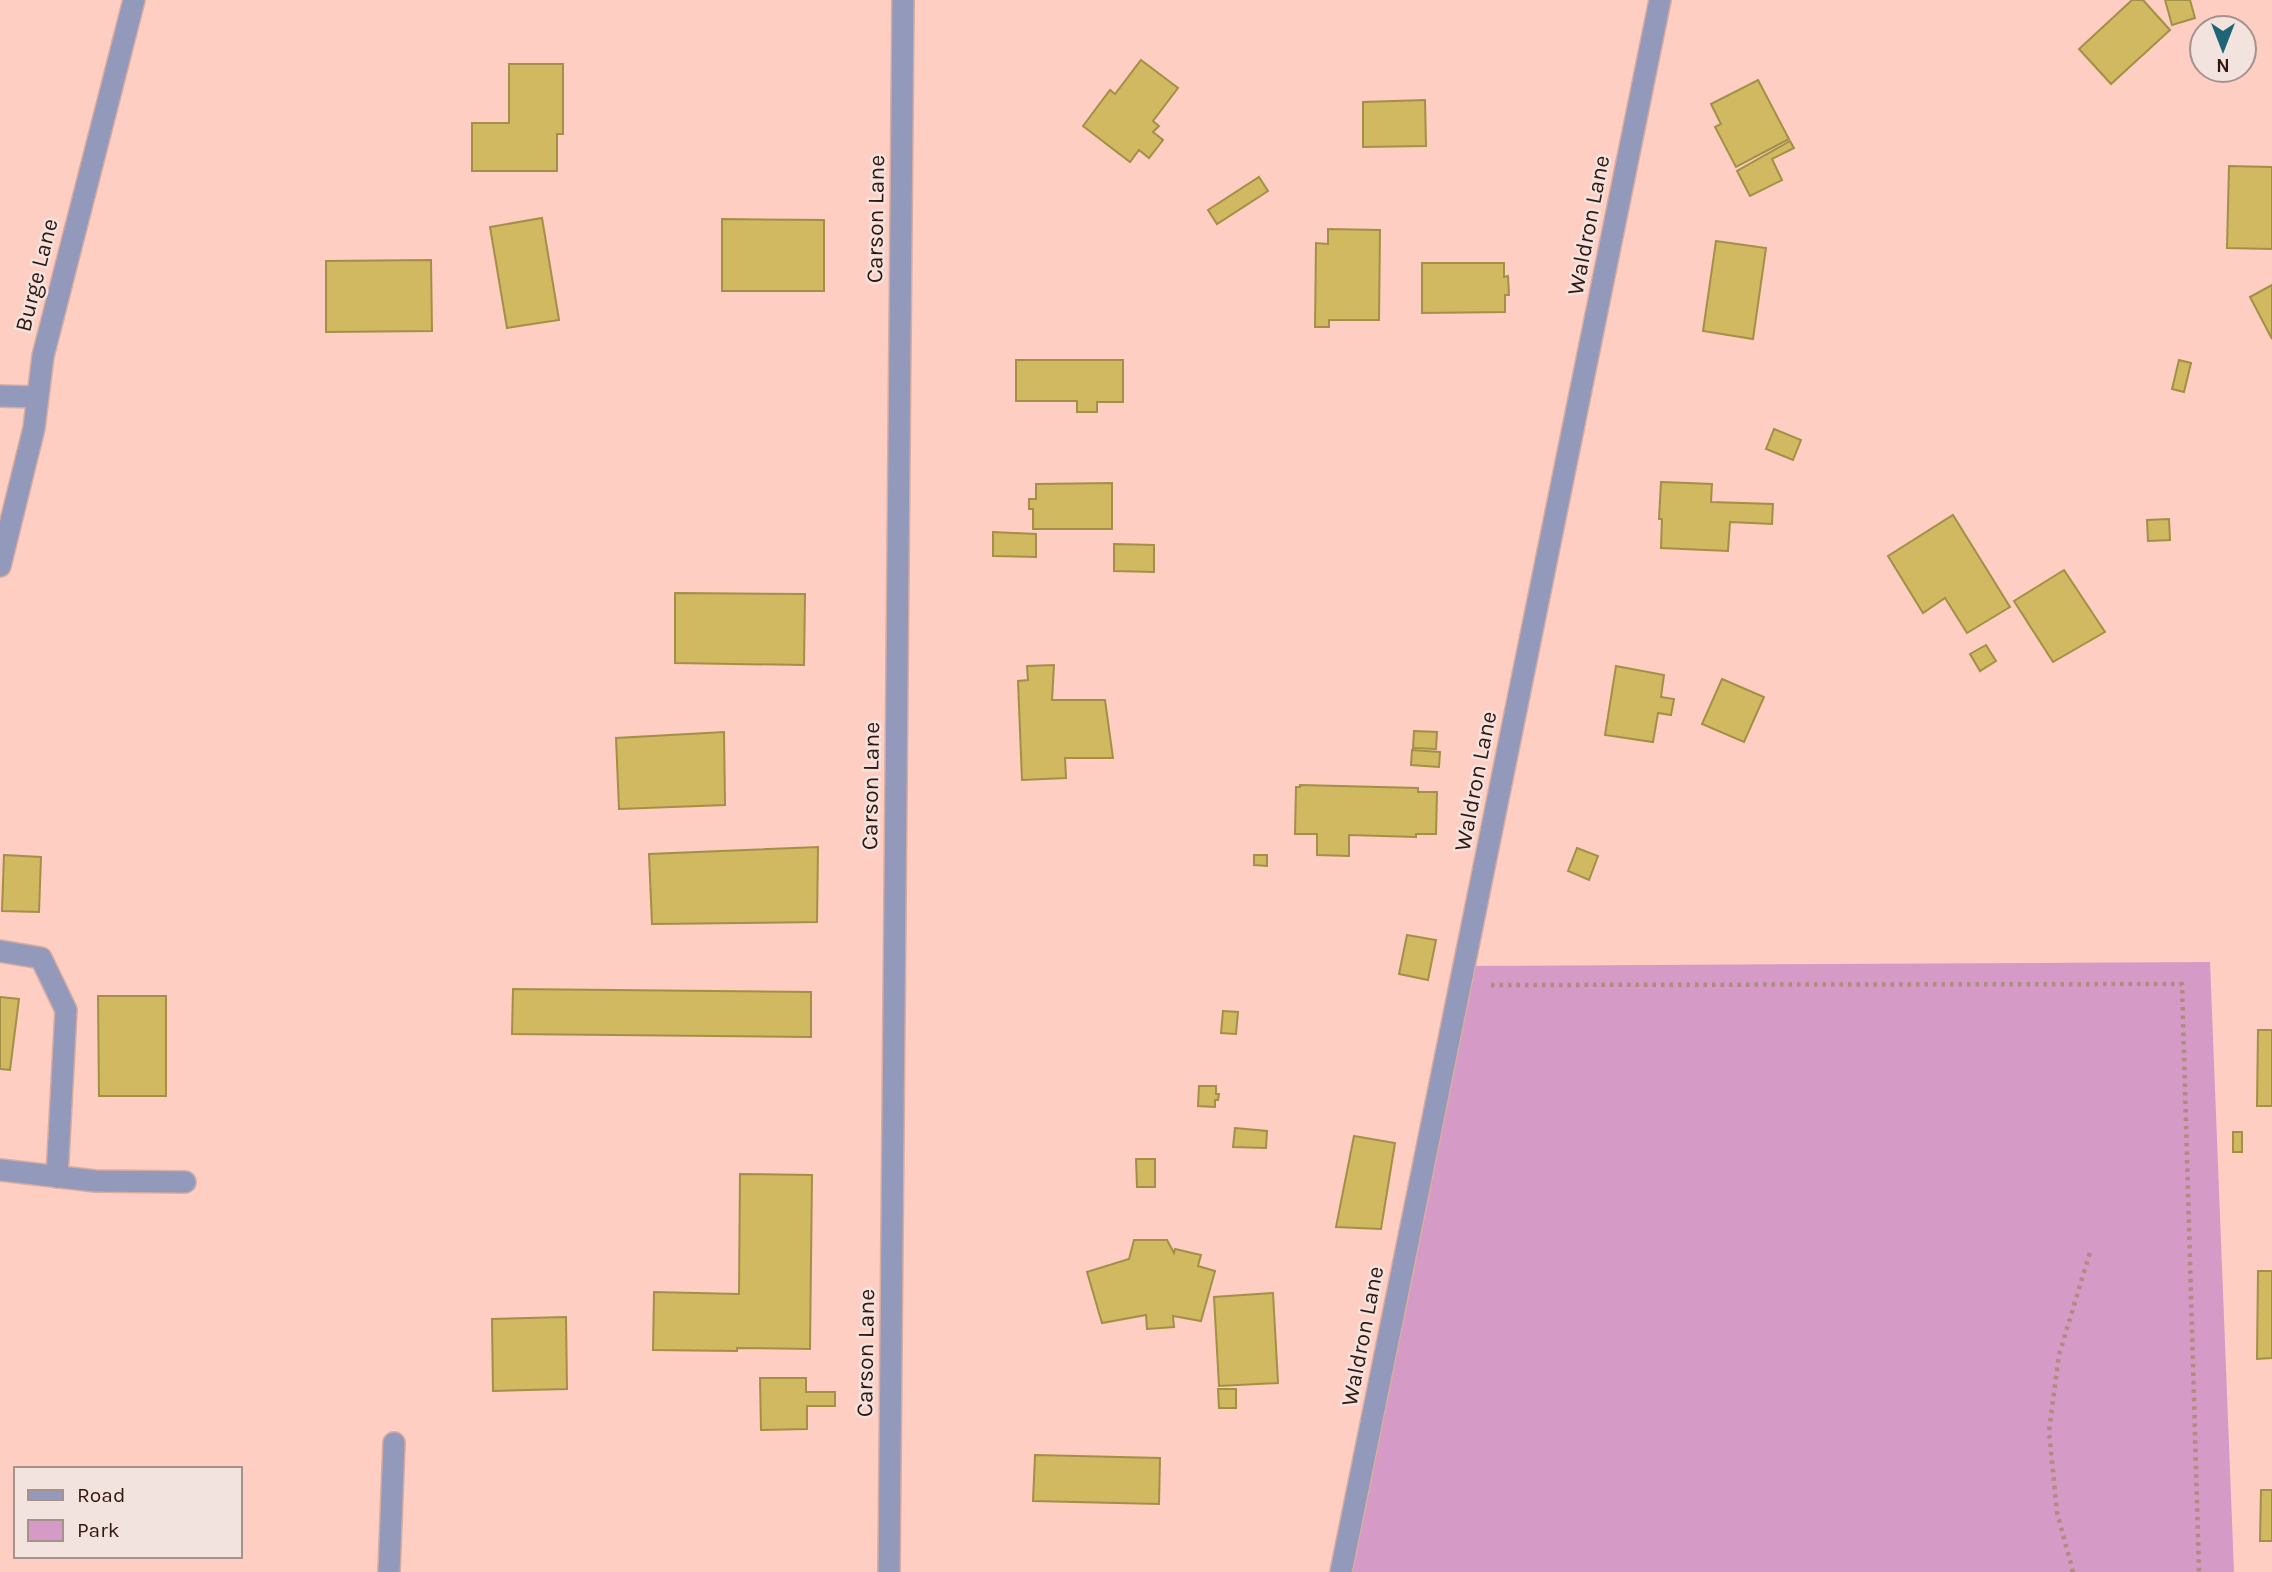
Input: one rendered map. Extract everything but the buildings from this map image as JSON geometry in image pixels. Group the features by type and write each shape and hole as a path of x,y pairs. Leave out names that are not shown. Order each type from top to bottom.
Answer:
{"street":[{"name":"Burge Lane","path":"0,566 34,428 43,356 134,0"},
{"name":"Carson Lane","path":"889,1572 903,0"},
{"name":"Waldron Lane","path":"1341,1572 1660,0"},
{"path":"0,396 37,397"},
{"path":"0,951 41,958 66,1010 57,1177"},
{"path":"0,1170 95,1181 185,1182"},
{"path":"389,1572 394,1443"}],"path":[{"path":"1489,998 1491,984 2182,984 2199,1572"},
{"path":"2073,1572 2057,1511 2049,1431 2059,1355 2091,1249"}],"green space":[{"path":"2210,962 2234,1572 1341,1572 1464,966"}]}
